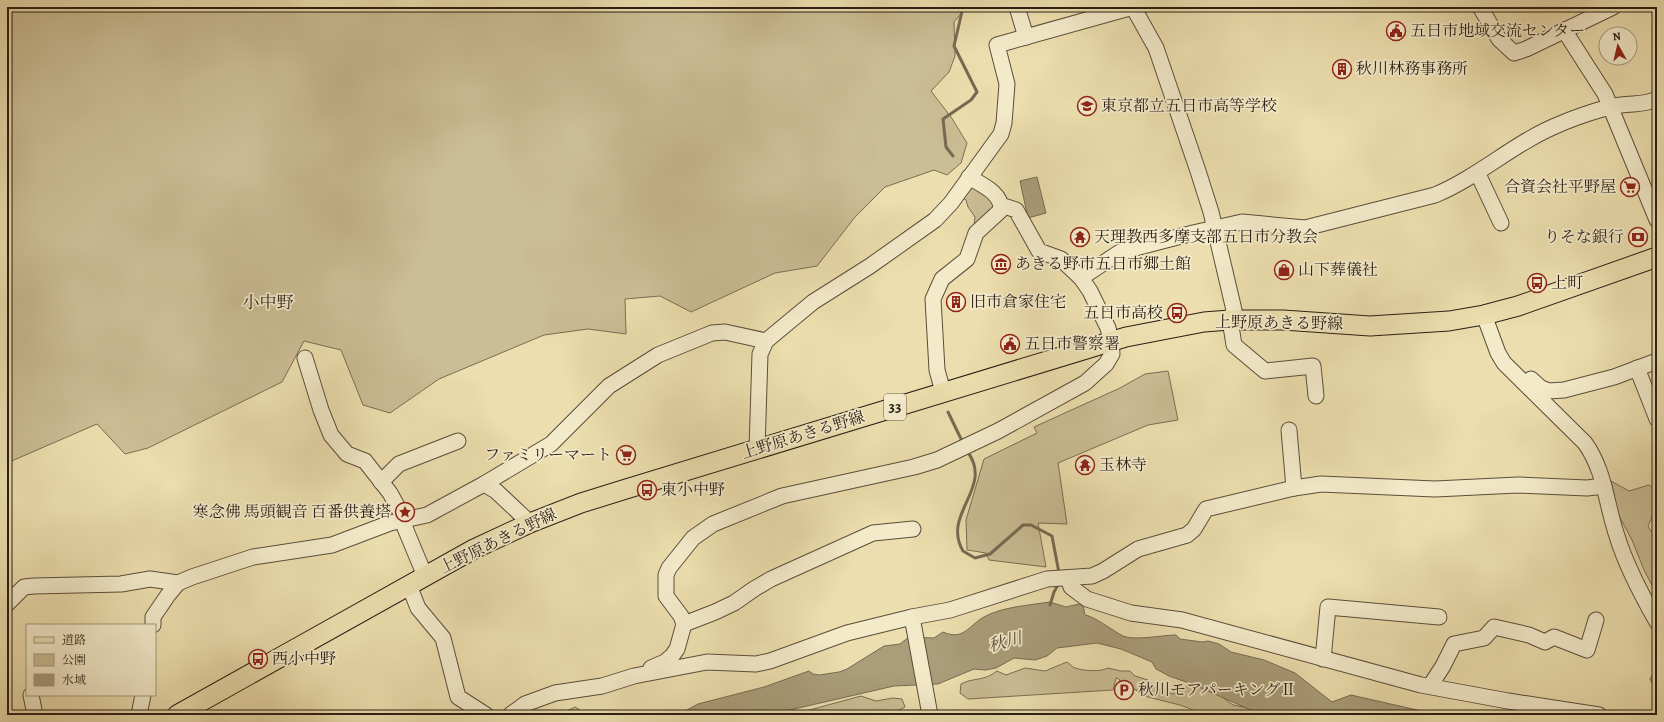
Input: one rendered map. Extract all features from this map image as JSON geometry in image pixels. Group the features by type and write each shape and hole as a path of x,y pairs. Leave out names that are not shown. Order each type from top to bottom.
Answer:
{"main road":[{"name":"上野原あきる野線","path":"177,715 474,549 530,523 581,503 757,448 1054,359 1111,340 1198,323 1230,320 1283,320 1370,326 1435,322 1484,315 1518,306 1657,257"}],"street":[{"path":"1017,7 1026,36"},
{"path":"757,448 760,354 766,341 813,302 870,266 935,220 944,212 1001,134 1004,123 1007,84 997,45 1133,7 1156,48 1198,170 1215,228 1234,310 1230,320 1234,345 1265,371 1313,366 1316,396"},
{"path":"1480,7 1499,39 1514,53 1526,49 1613,7"},
{"path":"1564,30 1605,94 1657,220"},
{"path":"1081,278 1120,252 1215,228 1242,222 1305,228 1435,195 1455,187 1478,174 1527,139 1561,123 1611,107 1649,103 1657,99"},
{"path":"1478,174 1501,222"},
{"path":"943,392 937,370 933,300 942,279 967,259 976,233 997,215 1001,210 1002,205 994,193 969,177"},
{"path":"647,674 651,668 666,662 677,649 684,624 681,616 666,596 666,575 681,550 693,538 713,524 782,496 914,467 964,448 1084,383 1110,358 1112,354 1108,328 1090,290 1081,278 1061,259 1039,251 1016,210 1002,205"},
{"path":"1484,315 1498,353 1511,370 1585,443 1600,469 1622,552 1633,579 1657,622"},
{"path":"7,604 24,587 121,584 150,579 178,583 253,557 332,545 390,523 427,515 484,484 551,444 608,386 658,355 712,333 725,332 766,341"},
{"path":"305,358 320,410 331,435 347,454 365,461 390,492 403,520 417,581 418,608 443,638 458,697 486,715"},
{"path":"1511,370 1524,374 1541,388 1549,391 1564,390 1614,377 1657,361"},
{"path":"1636,368 1657,419"},
{"path":"1289,430 1294,488"},
{"path":"381,482 399,464 458,441"},
{"path":"484,484 496,491 530,523"},
{"path":"510,715 525,704 555,693 602,686 647,674 707,662 756,664 770,661 847,634 912,620 1064,578 1092,576 1103,572 1138,549 1187,535 1194,529 1206,509 1294,488 1322,484 1436,489 1518,485 1587,488 1604,486"},
{"path":"684,624 734,603 771,579 873,533 913,529"},
{"path":"1064,578 1077,593 1106,606 1131,613 1182,620 1323,659 1430,686 1599,715"},
{"path":"153,624 153,617 157,608 178,583"},
{"path":"1323,659 1328,608 1439,617"},
{"path":"912,620 929,709"},
{"path":"1430,686 1444,666 1454,644 1484,638 1494,627 1529,635 1545,642 1554,637 1587,650 1596,620"},
{"path":"31,696 35,715"},
{"path":"139,715 142,696"}],"green space":[{"path":"7,7 967,7 954,22 955,56 949,72 931,91 951,117 967,143 961,163 947,175 934,170 885,187 855,217 817,266 775,273 691,312 660,296 625,299 626,334 588,329 544,335 439,379 390,413 363,405 341,350 304,341 282,382 148,448 125,454 97,424 7,463"},
{"path":"974,185 993,198 997,211 974,225 975,217 968,207 966,200 959,196"},
{"path":"1168,371 1178,420 1148,425 1058,463 1067,524 1038,523 1046,567 989,560 986,553 967,550 966,520 984,459 1037,433 1034,427 1120,388 1145,374"},
{"path":"1611,481 1629,491 1649,485 1657,490 1657,505 1648,526 1657,541 1657,595 1644,570 1632,540 1618,514"},
{"path":"1067,662 1074,668 1083,670 1097,671 1108,668 1121,671 1130,671 1135,676 1148,680 1156,688 1173,694 1192,684 1218,694 1233,705 1258,710 1269,715 1206,715 1180,705 1148,697 1134,689 1132,686 1120,682 1119,679 1116,678 1113,690 968,699 960,693 961,684 987,677 997,671 1006,675 1025,668 1045,671"},
{"path":"1657,667 1657,693 1650,679"},
{"path":"861,696 876,701 893,698 902,699 905,707 890,715 791,715"},
{"path":"575,707 588,715 558,715"}],"water":[{"path":"1037,177 1046,213 1028,218 1020,181"},
{"name":"秋川","path":"1050,602 1066,607 1079,604 1083,605 1085,615 1093,618 1123,636 1141,638 1176,635 1180,639 1202,642 1208,641 1219,644 1231,652 1264,660 1295,673 1332,702 1351,695 1439,715 1262,715 1192,684 1169,676 1156,669 1152,662 1121,649 1097,643 1057,648 1047,656 1035,660 1014,658 996,668 985,670 974,669 938,684 894,686 768,715 678,715 698,704 764,687 809,671 813,674 819,675 839,672 847,669 884,646 900,644 909,637 934,638 943,632 956,635 961,634 984,617 999,611"}],"waterway":[{"path":"953,156 946,147 943,119 971,100 977,92 954,46 963,7"},
{"path":"948,412 963,443"},
{"path":"967,451 974,464 975,477 958,525 958,537 963,551 975,558 990,554 1023,525 1031,525 1052,536 1059,573"},
{"path":"1050,605 1054,592 1059,583"}],"place":[{"name":"五日市地域交流センター","path":"1396,31"},
{"name":"秋川林務事務所","path":"1342,69"},
{"name":"東京都立五日市高等学校","path":"1087,106"},
{"name":"合資会社平野屋","path":"1630,187"},
{"name":"天理教西多摩支部五日市分教会","path":"1080,237"},
{"name":"りそな銀行","path":"1638,237"},
{"name":"あきる野市五日市郷土館","path":"1001,264"},
{"name":"山下葬儀社","path":"1284,270"},
{"name":"上町","path":"1537,283"},
{"name":"旧市倉家住宅","path":"956,302"},
{"name":"五日市高校","path":"1177,313"},
{"name":"五日市警察署","path":"1010,344"},
{"name":"ファミリーマート","path":"626,455"},
{"name":"玉林寺","path":"1085,465"},
{"name":"東小中野","path":"647,490"},
{"name":"寒念佛 馬頭観音 百番供養塔","path":"405,512"},
{"name":"西小中野","path":"258,659"},
{"name":"秋川モアパーキングⅡ","path":"1124,690"}],"district":[{"name":"小中野","path":"268,302"}]}
